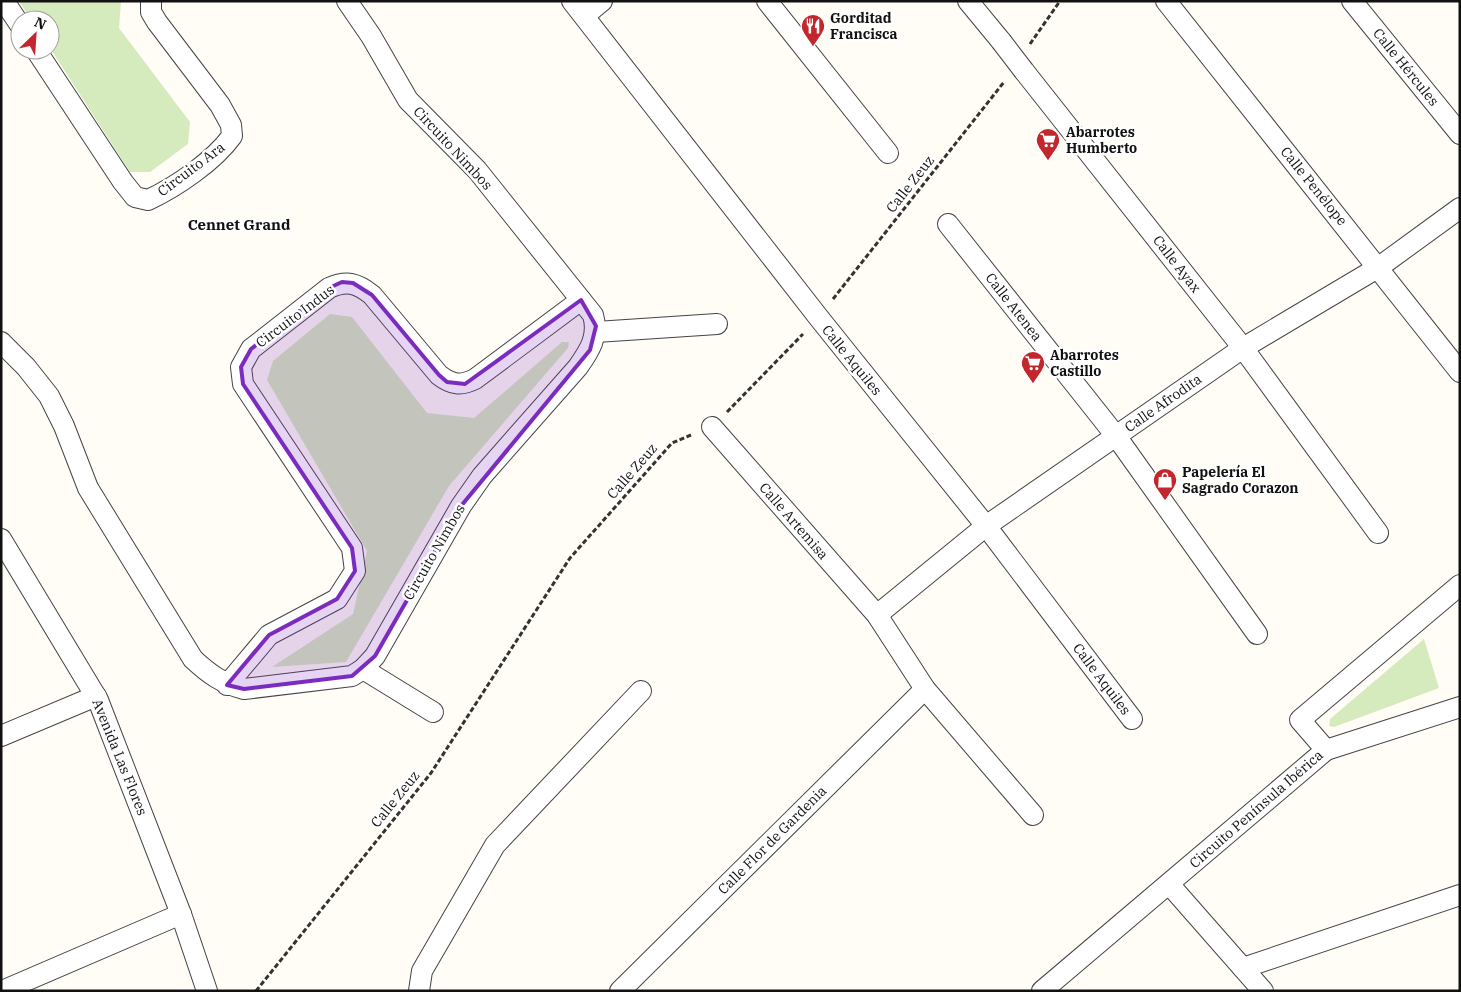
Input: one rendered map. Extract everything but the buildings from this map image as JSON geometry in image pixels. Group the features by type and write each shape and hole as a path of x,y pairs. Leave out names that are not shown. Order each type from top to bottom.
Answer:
{"street":[{"name":"Circuito Ara","path":"43,60 123,182 135,196 148,200 168,190 223,148 232,136 231,125 227,116 156,22 151,12 151,1"},
{"name":"Circuito Nimbos","path":"347,1 371,36 408,100 477,170 593,315 596,332 590,350 578,367 482,476 461,506 375,656 364,669"},
{"path":"578,9 602,1"},
{"path":"767,1 888,152"},
{"name":"Calle Ayax","path":"968,1 1001,41 1016,72 1242,348 1378,533"},
{"name":"Calle Penélope","path":"1166,1 1460,372"},
{"name":"Calle Hércules","path":"1352,1 1460,134"},
{"name":"Calle Aquiles","path":"578,9 818,318 986,526 1132,719"},
{"name":"Calle Afrodita","path":"877,615 986,526 1242,348 1379,268 1460,208"},
{"name":"Calle Atenea","path":"948,224 1116,436 1257,634"},
{"name":"Circuito Indus","path":"227,685 269,635 337,599 354,571 352,548 243,384 241,367 251,349 329,288 342,282 353,283 372,294 439,375 447,382 466,384 476,379 581,300"},
{"path":"596,332 717,324"},
{"path":"1,342 26,367 49,396 64,426 88,488 193,659 208,673 227,685 251,688 352,676 364,669 433,712"},
{"name":"Calle Artemisa","path":"712,427 877,615 925,689 1033,815"},
{"name":"Avenida Las Flores","path":"1,539 96,696 182,914 207,991"},
{"name":"Circuito Península Ibérica","path":"1042,991 1326,750 1300,720 1460,584"},
{"name":"Calle Flor de Gardenia","path":"620,991 925,689"},
{"path":"420,991 422,971 495,844 641,691"},
{"path":"1,736 96,696"},
{"path":"1326,750 1460,707"},
{"path":"1169,884 1263,991"},
{"path":"1243,968 1460,895"},
{"path":"2,991 182,914"}],"path":[{"path":"1026,50 1060,1"},
{"name":"Calle Zeuz","path":"256,991 431,773 570,558 672,443 712,427 818,318 1016,72"}],"highlighted area":[{"path":"342,282 353,283 372,295 439,375 447,382 465,384 581,300 596,326 590,350 461,506 375,656 352,676 244,689 227,685 254,650 269,635 337,599 355,571 352,548 243,384 241,367 251,349 329,288"}],"green space":[{"path":"19,1 121,1 119,28 190,122 188,144 150,172 130,172 58,60 60,60 60,10 25,10"},
{"path":"330,314 352,317 427,413 474,418 562,342 569,342 568,348 449,486 346,662 272,667 353,614 367,551 267,380 273,361"},
{"path":"1424,639 1439,688 1334,727 1329,726 1330,719"}],"place":[{"name":"Gorditad Francisca","path":"813,47"},
{"name":"Abarrotes Humberto","path":"1048,161"},
{"name":"Abarrotes Castillo","path":"1033,384"},
{"name":"Papelería El Sagrado Corazon","path":"1165,501"}],"district":[{"name":"Cennet Grand","path":"239,224"}]}
